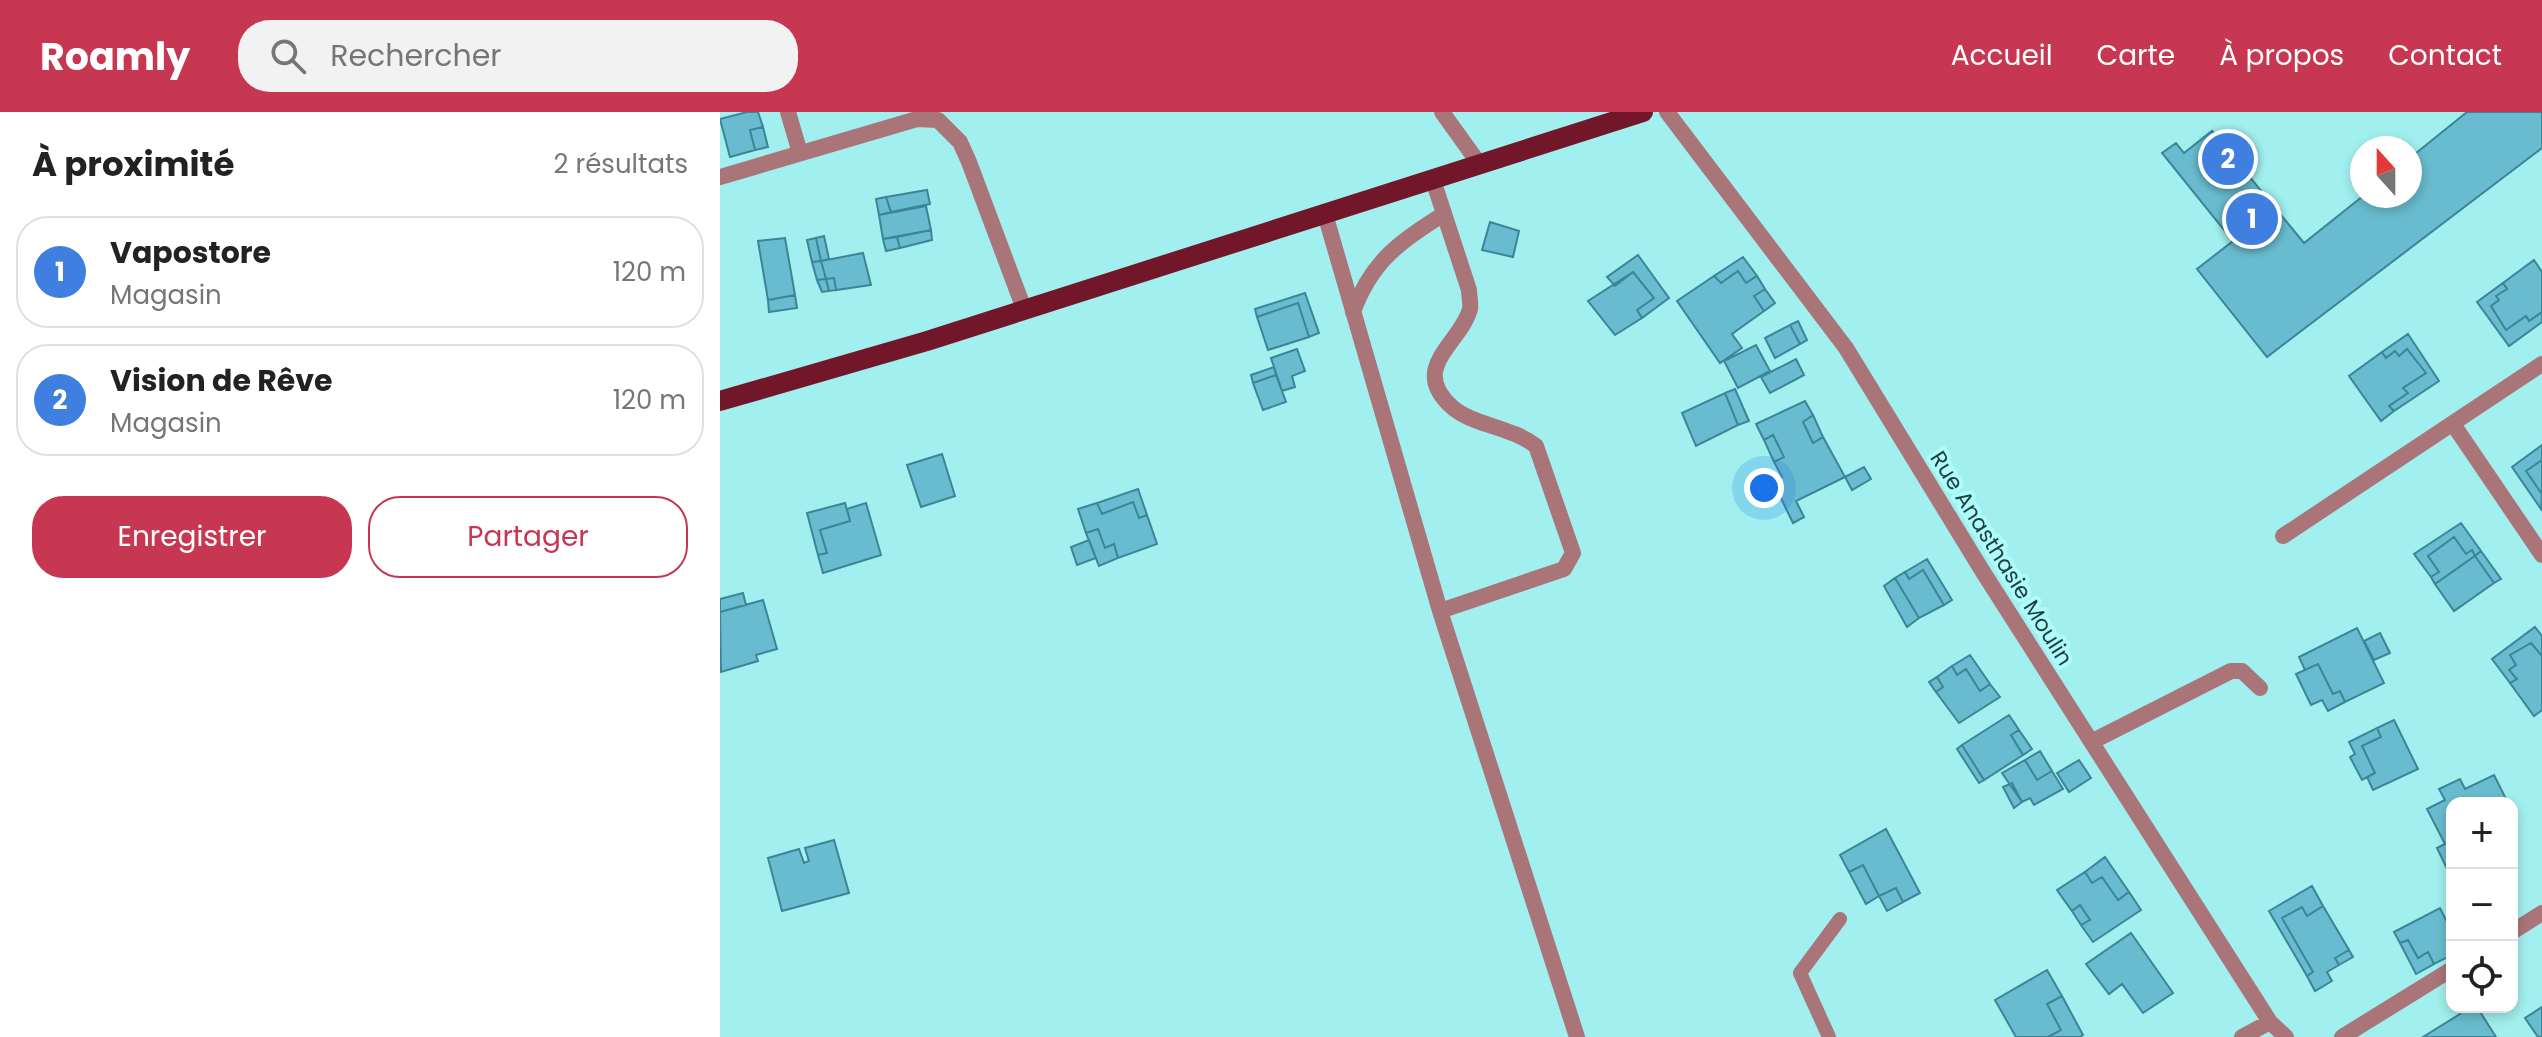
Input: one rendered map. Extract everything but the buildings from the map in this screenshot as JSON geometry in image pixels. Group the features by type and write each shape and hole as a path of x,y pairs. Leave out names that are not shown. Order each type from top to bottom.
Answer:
{"main road":[{"path":"720,401 1024,309 1643,112"}],"street":[{"path":"788,112 800,153"},
{"path":"1442,112 1480,165"},
{"name":"Rue Anasthasie Moulin","path":"1667,112 1846,348 1983,572 2270,1022 2286,1037"},
{"path":"720,177 917,119 938,120 949,129 969,162 1024,309"},
{"path":"1433,180 1469,290 1470,309 1437,358 1440,393 1453,408 1524,436 1536,446 1573,553 1564,569 1440,611"},
{"path":"1325,214 1440,611 1577,1037"},
{"path":"1353,312 1363,283 1384,258 1413,233 1444,214"},
{"path":"2283,536 2542,364"},
{"path":"2453,424 2542,555"},
{"path":"2093,741 2231,671 2242,671 2260,688"},
{"path":"2518,928 2542,913"},
{"path":"2342,1037 2446,973"},
{"path":"2242,1037 2270,1022"}],"lane":[{"path":"1829,1037 1800,973 1840,919"}],"place":[{"name":"Vision de Rêve","path":"2228,159"},
{"name":"Vapostore","path":"2252,219"}]}
